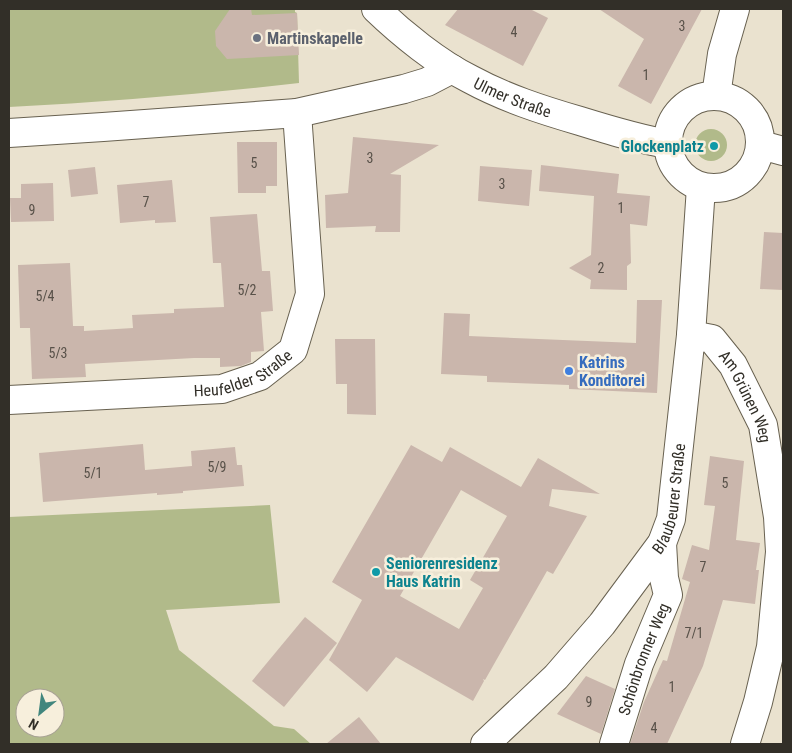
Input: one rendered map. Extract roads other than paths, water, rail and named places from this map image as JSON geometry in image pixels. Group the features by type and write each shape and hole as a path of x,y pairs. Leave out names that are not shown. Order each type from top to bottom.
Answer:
{"street":[{"name":"Ulmer Straße","path":"376,9 394,26 452,69 503,95 547,112 629,136 668,144"},
{"path":"716,96 722,54 735,9"},
{"path":"9,132 103,127 298,112 404,90 427,82 452,69"},
{"path":"716,96 734,100 749,110 772,148 757,161 747,175 734,185 718,188 701,187 688,180 678,170 671,158 668,144 671,125 682,109 697,99 716,96"},
{"name":"Heufelder Straße","path":"9,400 222,389 260,376 294,350 310,294 298,112"},
{"name":"Blaubeurer Straße","path":"485,744 556,677 602,624 662,543 671,519 691,336 701,187"},
{"name":"Am Grünen Weg","path":"691,336 712,340 733,365 763,425 778,516 780,552 772,647 745,744"},
{"name":"Schönbronner Weg","path":"614,744 639,664 668,595 664,578 662,543"}],"place":[{"name":"Martinskapelle","path":"257,38"},
{"name":"Glockenplatz","path":"714,146"},
{"name":"Katrins Konditorei","path":"569,371"},
{"name":"Seniorenresidenz Haus Katrin","path":"376,572"}]}
